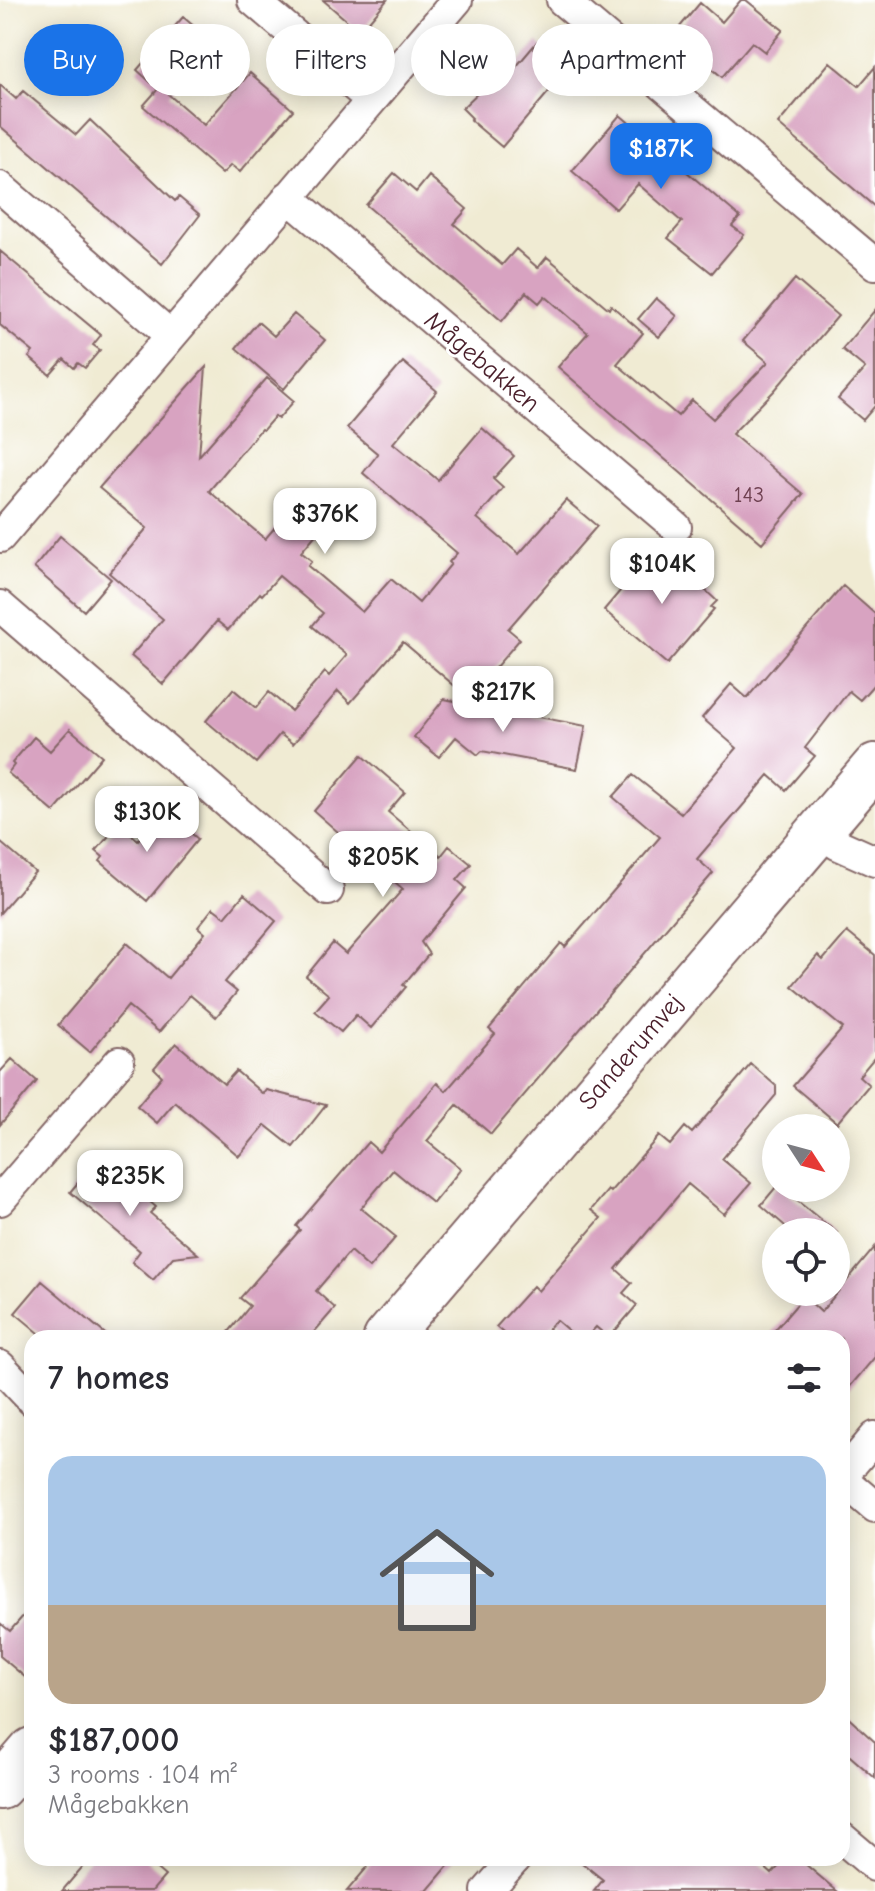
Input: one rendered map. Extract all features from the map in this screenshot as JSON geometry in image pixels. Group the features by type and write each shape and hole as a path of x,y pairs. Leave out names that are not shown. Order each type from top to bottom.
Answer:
{"street":[{"path":"253,0 370,99"},
{"path":"0,537 457,0"},
{"path":"562,0 875,264"},
{"path":"0,187 171,336"},
{"name":"Mågebakken","path":"288,197 676,527"},
{"path":"0,606 328,890"},
{"name":"Sanderumvej","path":"393,1330 875,766"},
{"path":"821,830 837,844 875,861"},
{"path":"0,1200 119,1062"},
{"path":"0,1366 24,1392"},
{"path":"850,1468 875,1437"},
{"path":"850,1485 875,1507"},
{"path":"850,1845 875,1866"},
{"path":"487,1891 509,1866"}],"building":[{"path":"323,0 387,0 367,24 351,24"},
{"path":"741,0 746,0 783,30 765,52 752,42 722,77 713,69 713,24 682,24 700,3 722,22"},
{"path":"183,17 191,24 177,24"},
{"path":"532,48 532,96 545,96 502,147 470,120 472,118 462,108 475,96 516,96 516,67"},
{"path":"830,62 859,86 875,67 875,207 778,124"},
{"path":"250,73 266,87 266,96 277,96 293,110 240,172 231,165 222,174 143,106 152,96 170,96 204,125 230,96 250,96"},
{"path":"0,85 16,99 23,91 24,96 29,96 76,135 90,120 175,201 179,197 200,215 162,264 0,126"},
{"path":"620,115 740,217 732,226 744,235 712,273 668,238 682,222 638,184 616,209 572,171"},
{"path":"394,173 416,192 429,176 467,209 454,224 502,265 516,249 538,268 547,257 609,309 611,305 643,333 617,364 678,416 692,400 713,419 768,362 743,341 795,279 838,316 774,391 732,434 803,494 762,543 558,367 588,333 545,296 539,303 526,292 502,321 366,205"},
{"path":"0,251 101,335 93,345 100,350 85,368 78,363 74,368 64,359 50,375 29,357 33,352 0,325"},
{"path":"656,298 677,316 659,337 638,319"},
{"path":"875,310 875,406 863,420 838,399 865,368 842,349"},
{"path":"294,314 325,340 284,389 236,348 258,322 274,336"},
{"path":"403,362 437,391 393,443 438,480 482,428 514,456 493,479 503,488 477,518 519,554 566,500 597,526 508,629 520,639 469,698 403,642 350,703 338,691 293,744 280,734 256,763 206,721 233,689 256,708 269,692 291,711 325,672 329,676 347,655 312,626 323,613 279,576 228,630 217,621 163,684 131,656 163,619 109,573 147,528 99,488 206,367 199,456 267,378 294,401 278,419 275,416 261,429 209,491 265,539 295,504 322,527 301,552 312,561 308,566 362,612 391,579 419,603 457,553 363,473 378,454 347,428"},
{"path":"60,536 111,579 84,611 34,568"},
{"path":"658,546 717,601 711,607 714,609 667,664 604,610"},
{"path":"843,586 875,614 875,683 860,700 849,691 805,748 815,756 786,790 769,775 697,859 713,873 491,1134 457,1105 427,1141 461,1169 433,1203 393,1170 361,1208 396,1237 369,1268 350,1251 316,1291 335,1308 316,1330 230,1330 250,1306 240,1298 300,1230 296,1226 368,1142 379,1152 437,1083 446,1091 495,1034 489,1029 561,943 565,947 660,837 613,797 633,775 681,813 737,748 702,718 731,684 747,698"},
{"path":"444,699 586,726 577,769 482,751 478,755 456,737 439,757 414,737"},
{"path":"70,729 102,756 54,812 8,773 14,765 12,763 34,737 50,751"},
{"path":"362,755 405,792 388,812 441,856 449,846 471,864 457,880 466,888 421,942 429,954 403,985 406,987 371,1028 356,1015 341,1032 315,1011 329,995 306,976 333,943 346,954 403,889 314,811"},
{"path":"164,810 198,839 147,901 100,861 103,857 96,851 119,824 138,840"},
{"path":"0,842 35,872 0,913"},
{"path":"244,894 276,921 225,982 237,992 216,1017 190,995 159,1032 128,1006 90,1052 58,1025 127,943 168,978 205,933 198,927 213,908 225,917"},
{"path":"847,932 875,955 875,1057 859,1076 869,1085 845,1114 826,1114 793,1086 843,1028 792,986 818,955 823,960"},
{"path":"176,1043 224,1084 236,1071 263,1094 266,1090 326,1105 293,1147 265,1125 239,1156 175,1102 157,1123 137,1106 162,1076 154,1068"},
{"path":"12,1059 37,1081 0,1125 0,1072"},
{"path":"751,1064 776,1086 776,1095 722,1159 751,1183 724,1214 688,1184 616,1269 632,1283 623,1293 637,1305 616,1330 600,1330 596,1327 593,1330 568,1330 556,1320 547,1330 500,1330 496,1327 533,1286 538,1291 601,1218 591,1210 659,1136 670,1145 685,1127 692,1133"},
{"path":"99,1158 156,1207 150,1213 198,1254 173,1257 153,1280 132,1262 140,1251 70,1192"},
{"path":"764,1202 798,1202 818,1218 776,1218 761,1205"},
{"path":"875,1247 875,1357 850,1387 850,1330 775,1330 795,1306 815,1306 821,1312 826,1306 850,1306 850,1277"},
{"path":"42,1281 100,1330 35,1330 15,1313"},
{"path":"24,1615 24,1676 0,1656 0,1623 10,1631"},
{"path":"850,1719 875,1742 875,1778 850,1756"},
{"path":"83,1866 153,1866 165,1876 152,1891 62,1891"},
{"path":"368,1866 448,1866 427,1891 347,1891"},
{"path":"586,1866 763,1866 772,1874 779,1866 807,1866 837,1891 594,1891 603,1880"}]}
